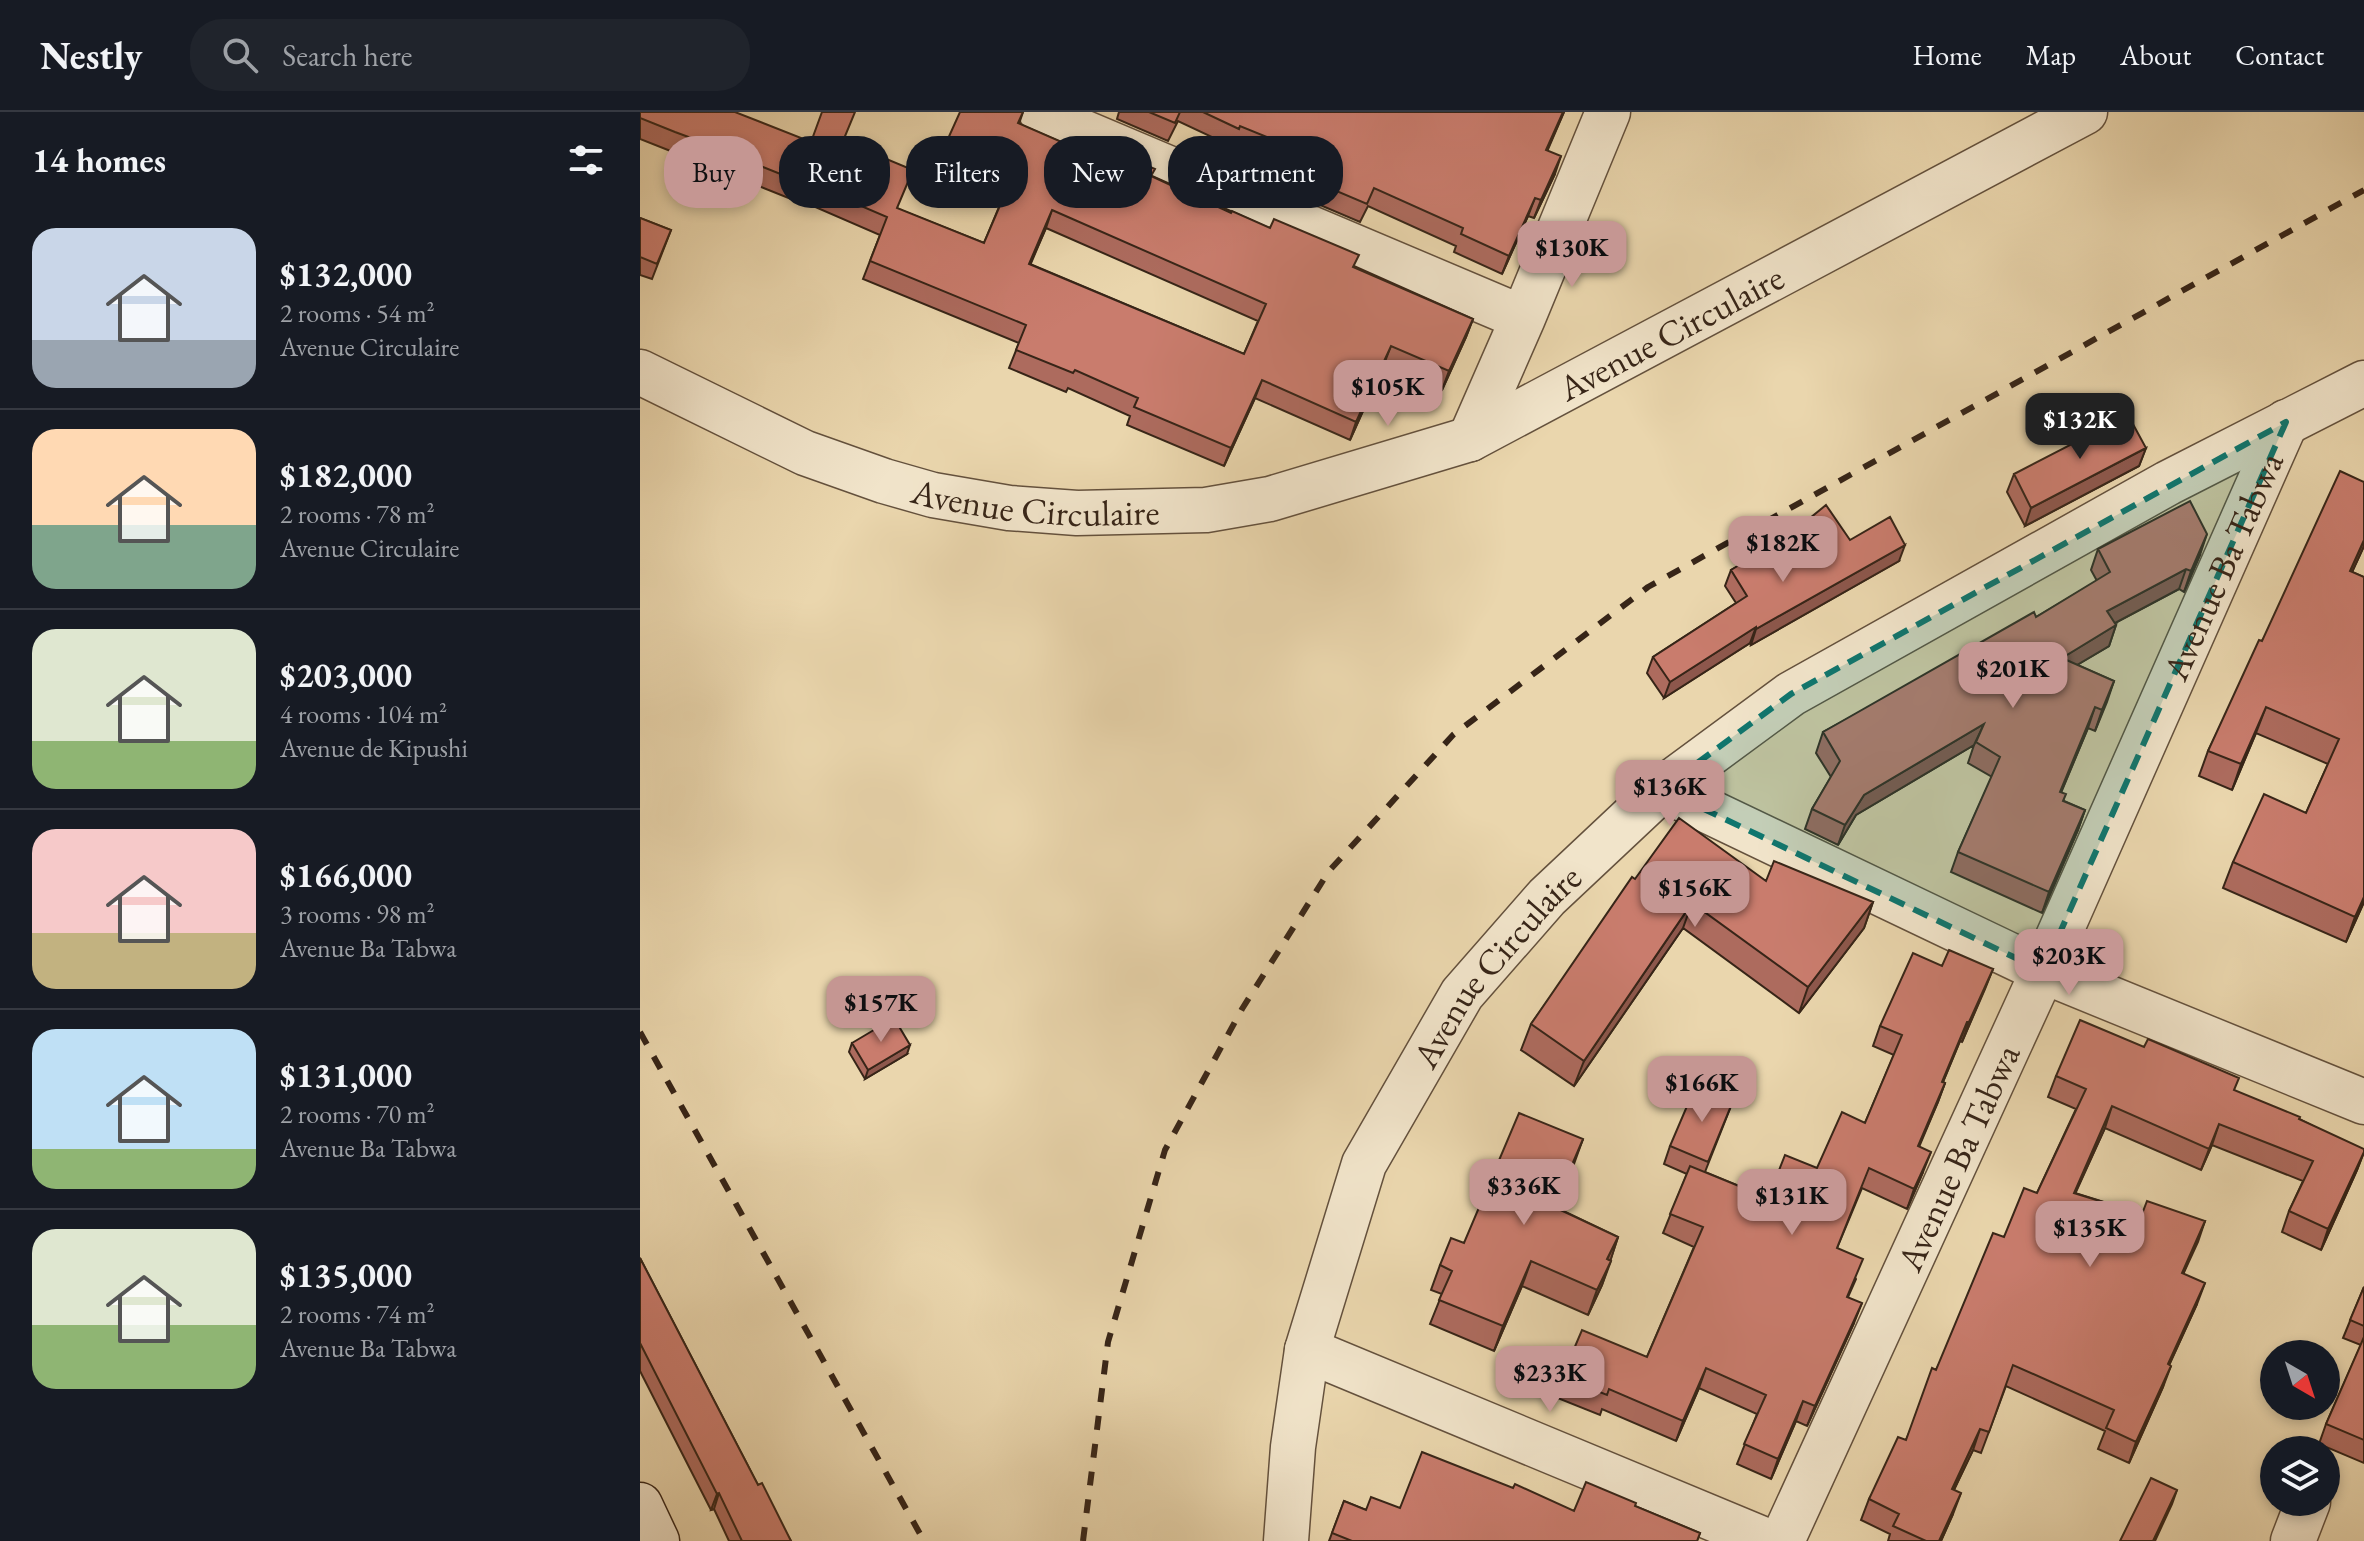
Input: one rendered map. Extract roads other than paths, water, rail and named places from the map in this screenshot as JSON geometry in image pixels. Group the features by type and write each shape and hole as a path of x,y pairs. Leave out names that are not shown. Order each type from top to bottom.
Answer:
{"street":[{"path":"1041,112 1523,318"},
{"path":"1470,439 1608,112"},
{"name":"Avenue Circulaire","path":"640,372 805,453 933,495 1009,508 1077,513 1206,510 1270,499 1470,439 2085,112"},
{"name":"Avenue Circulaire","path":"1286,1541 1293,1447 1307,1350 1364,1164 1462,994 1547,897 1662,789 1791,694 2155,491 2286,422 2357,394"},
{"name":"Avenue Ba Tabwa","path":"1782,1541 2043,971 2286,422"},
{"path":"1662,789 2043,971 2364,1102"},
{"path":"1307,1350 1767,1541"},
{"path":"640,1505 657,1541"},
{"path":"2293,1541 2303,1516"}],"railway":[{"path":"1083,1541 1108,1342 1165,1150 1242,1009 1329,871 1453,735 1648,587 2364,190"},
{"path":"640,1032 924,1541"}]}
